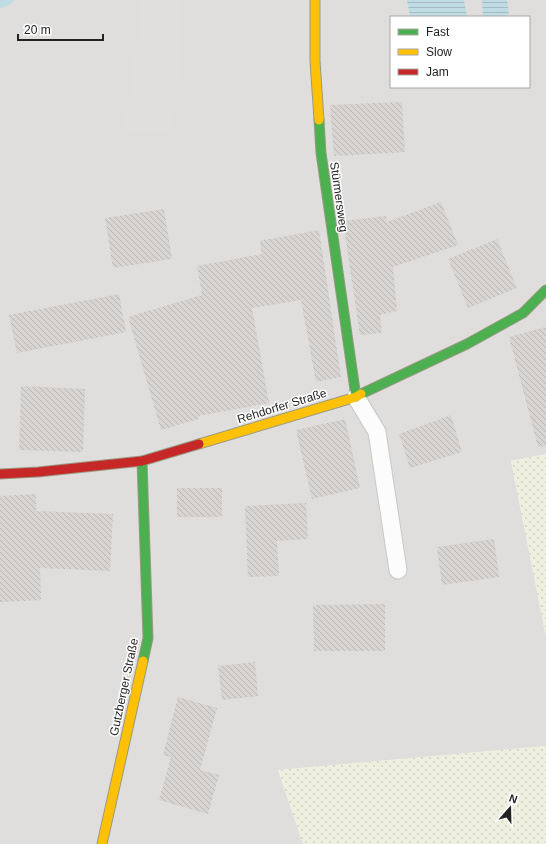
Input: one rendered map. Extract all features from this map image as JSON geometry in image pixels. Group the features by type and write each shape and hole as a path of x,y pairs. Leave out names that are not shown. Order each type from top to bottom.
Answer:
{"street":[{"name":"Stürmersweg","path":"315,0 315,61 321,153 356,397"},
{"name":"Rehdorfer Straße","path":"0,474 38,472 142,461 356,397 467,344 517,316 546,290"},
{"name":"Gutzberger Straße","path":"102,844 148,638 142,461"}],"lane":[{"path":"356,397 377,432 398,570"}],"shaded area":[{"path":"0,0 546,0 546,454 511,461 546,637 546,746 278,770 303,844 0,844"},
{"path":"143,0 182,0 174,134 124,133"}],"green space":[{"path":"546,454 546,637 511,461"},
{"path":"546,746 546,844 303,844 278,770"}],"water":[{"path":"407,0 464,0 467,16 410,16"},
{"path":"482,0 507,0 509,14 503,16 483,16"}],"building":[{"path":"402,102 405,152 334,156 330,105"},
{"path":"441,202 458,245 393,267 397,311 380,315 382,333 360,335 343,221 386,216 387,222"},
{"path":"164,209 172,259 113,268 105,218"},
{"path":"319,230 341,377 316,382 301,300 252,308 269,403 198,416 199,419 161,430 128,317 202,295 197,266 262,254 260,241"},
{"path":"497,239 517,288 468,308 448,259"},
{"path":"119,294 126,332 17,353 9,315"},
{"path":"546,327 546,446 538,447 509,337"},
{"path":"21,386 85,389 83,452 19,450"},
{"path":"451,415 462,452 410,468 399,434"},
{"path":"345,419 360,488 312,499 296,430"},
{"path":"177,488 222,488 222,517 177,517"},
{"path":"36,494 36,511 113,514 110,571 40,568 41,600 0,602 0,496"},
{"path":"306,503 308,539 277,541 279,576 248,577 245,506"},
{"path":"494,539 499,577 442,585 437,547"},
{"path":"385,604 385,651 314,651 313,605"},
{"path":"255,662 258,696 222,700 218,666"},
{"path":"178,697 217,708 200,770 219,775 208,814 159,800 171,757 163,755"}],"waterway":[{"path":"0,4 9,0"}],"traffic: fast":[{"path":"319,120 321,153 356,397"},
{"path":"361,394 467,344 523,313 546,290"},
{"path":"142,461 148,638 143,661"}],"traffic: slow":[{"path":"315,0 315,61 319,120"},
{"path":"199,444 356,397 361,394"},
{"path":"102,844 143,661"}],"traffic: jam":[{"path":"0,474 38,472 142,461 199,444"}]}
